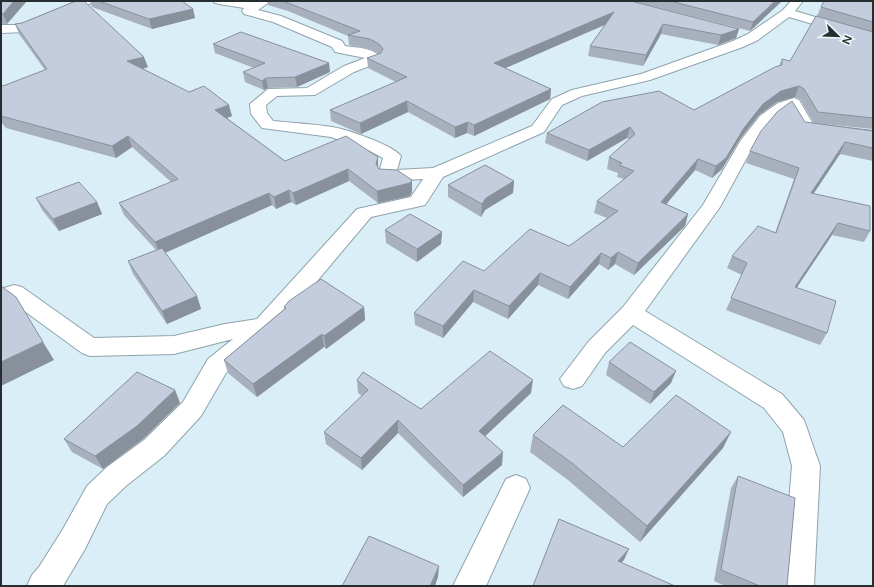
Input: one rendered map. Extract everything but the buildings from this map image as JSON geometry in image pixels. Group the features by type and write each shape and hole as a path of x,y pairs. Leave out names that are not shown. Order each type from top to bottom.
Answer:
{"street":[{"path":"1,29 22,29 48,20 87,1"},
{"path":"219,1 248,5 257,1"},
{"path":"265,1 248,11 278,19 337,44 340,49 369,54 375,59 349,69 310,92 273,92 258,104 259,114 268,125 333,132 376,147 392,156 387,176 436,174 538,128 557,102 583,92 645,77 738,44 746,35 792,7 873,38"},
{"path":"573,379 597,347 631,313 711,208 748,140 766,119 783,106 794,103 807,128 873,136"},
{"path":"43,586 50,578 74,539 96,494 154,448 192,409 217,366 264,327 307,280 364,213 418,201 436,174"},
{"path":"1,298 14,292 34,308 90,347 174,345 225,332 264,327"},
{"path":"631,313 773,401 795,428 806,466 798,586"},
{"path":"469,586 516,488"}]}
